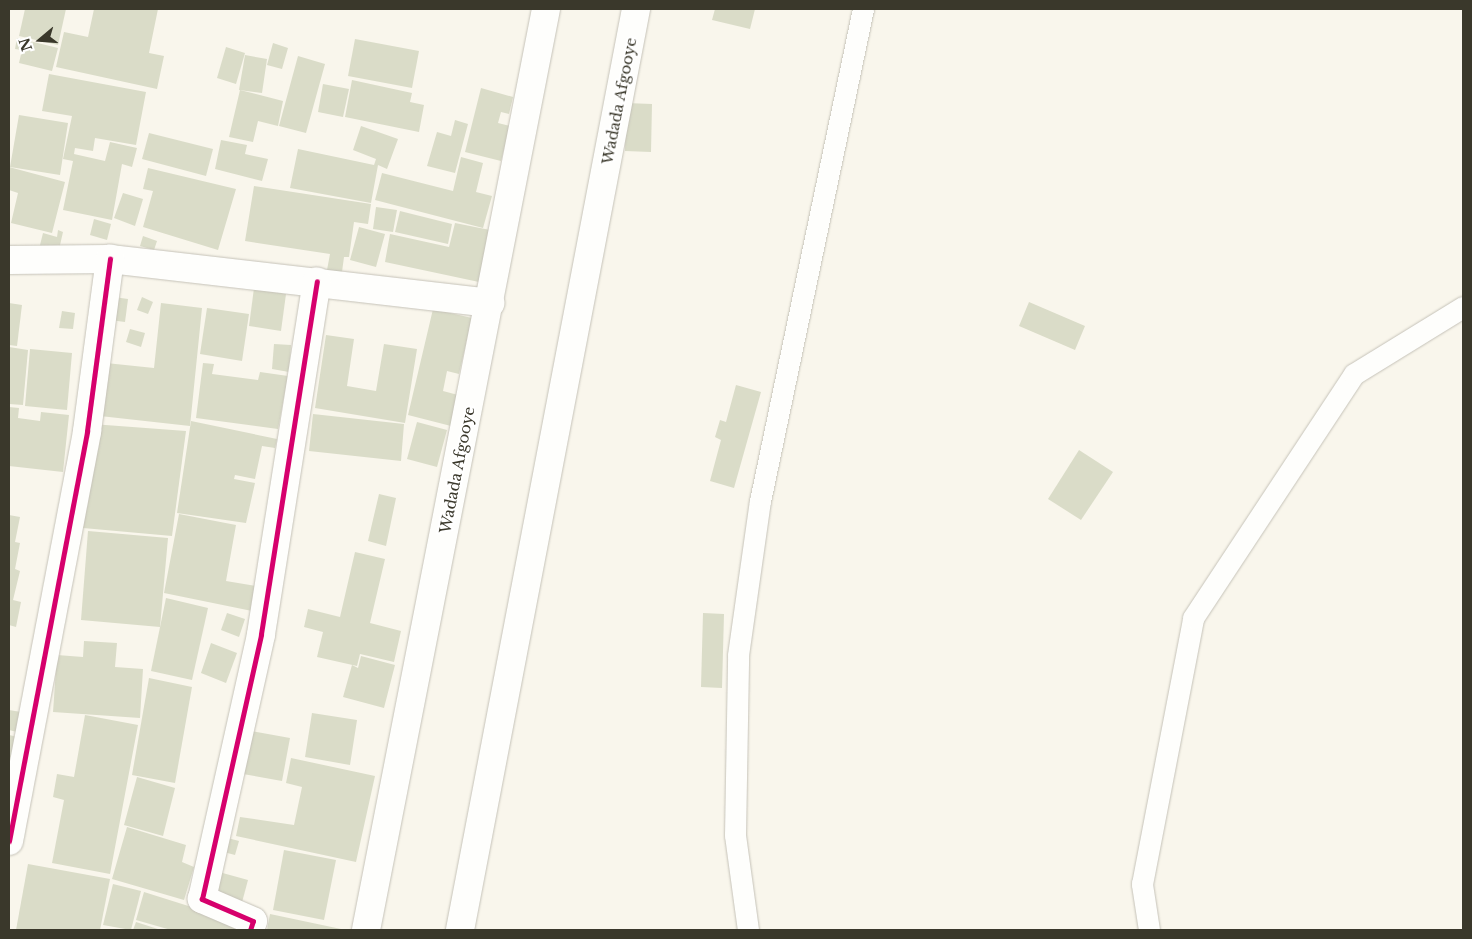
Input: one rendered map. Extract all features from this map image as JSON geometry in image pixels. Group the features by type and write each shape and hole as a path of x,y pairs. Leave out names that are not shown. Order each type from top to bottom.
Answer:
{"main road":[{"name":"Wadada Afgooye","path":"366,930 546,9"},
{"name":"Wadada Afgooye","path":"460,930 636,9"},
{"path":"9,260 110,259 317,281 490,303"},
{"path":"9,841 86,431 110,259"},
{"path":"250,930 253,921 202,899 261,634 317,281"}],"lane":[{"path":"748,930 735,835 738,655 760,502 862,9"},
{"path":"1149,930 1142,884 1193,618 1354,374 1463,307"}],"building":[{"path":"25,9 66,9 58,45 19,36"},
{"path":"94,9 158,9 149,53 164,56 157,89 56,67 64,32 88,37"},
{"path":"715,9 755,9 750,29 712,20"},
{"path":"17,38 58,48 52,71 19,63 22,50 15,49"},
{"path":"355,39 419,51 412,88 348,76"},
{"path":"273,43 288,48 282,69 267,65"},
{"path":"226,47 245,53 236,84 217,78"},
{"path":"245,55 267,59 262,93 239,90"},
{"path":"298,56 325,64 306,133 279,126"},
{"path":"49,74 146,92 136,145 95,138 93,151 75,148 74,154 105,161 110,142 137,148 132,167 122,164 112,220 63,210 73,161 63,159 72,116 42,111"},
{"path":"352,80 412,93 410,102 424,105 419,132 345,117"},
{"path":"323,84 349,89 343,117 318,112"},
{"path":"481,88 513,97 509,114 501,112 498,123 510,126 501,161 465,152"},
{"path":"240,90 283,101 278,126 258,121 253,142 229,137"},
{"path":"626,103 652,104 651,152 625,151"},
{"path":"19,115 68,123 60,175 10,167"},
{"path":"455,120 468,124 455,173 427,166 437,132 451,136"},
{"path":"361,126 398,139 387,169 378,165 371,203 290,188 298,149 374,165 376,159 353,150"},
{"path":"149,133 213,149 206,176 142,159"},
{"path":"221,140 247,145 245,154 268,159 262,181 215,169"},
{"path":"461,157 483,163 476,192 492,196 483,228 375,200 382,173 453,191"},
{"path":"9,167 65,182 52,233 11,223 18,193 9,190"},
{"path":"148,168 236,189 218,250 143,227 153,191 143,189"},
{"path":"254,186 371,204 368,224 354,222 349,257 344,257 342,272 327,270 330,254 245,241"},
{"path":"123,193 143,199 135,226 114,218"},
{"path":"376,207 397,210 393,232 373,229"},
{"path":"400,211 452,224 448,244 395,232"},
{"path":"94,219 111,224 107,240 90,235"},
{"path":"455,223 490,230 479,282 385,262 390,234 449,247"},
{"path":"359,227 385,234 376,267 350,260"},
{"path":"58,230 63,232 58,254 39,249 43,233 57,237"},
{"path":"143,236 157,241 154,250 140,246"},
{"path":"254,288 286,294 281,331 249,326"},
{"path":"114,297 128,299 125,322 110,320"},
{"path":"142,297 153,302 148,314 137,310"},
{"path":"1029,302 1085,326 1075,350 1019,326"},
{"path":"9,303 22,305 17,346 9,345"},
{"path":"161,303 202,308 190,426 100,416 106,363 154,368"},
{"path":"207,308 249,314 242,361 200,354"},
{"path":"433,309 472,318 459,374 447,371 443,391 458,395 451,426 408,415"},
{"path":"62,311 75,313 73,329 59,328"},
{"path":"130,329 145,333 141,347 126,342"},
{"path":"326,335 354,339 347,386 376,391 384,344 417,349 405,423 315,408"},
{"path":"274,344 291,345 289,372 272,369"},
{"path":"9,347 28,350 23,405 9,404"},
{"path":"30,349 72,353 67,410 25,406"},
{"path":"203,363 214,364 212,374 258,380 260,372 288,376 278,429 196,418"},
{"path":"736,385 761,392 734,488 710,481 721,440 715,437 720,420 726,422"},
{"path":"9,407 19,408 18,418 40,421 41,412 69,415 63,472 9,466"},
{"path":"313,414 404,424 401,461 309,451"},
{"path":"191,421 277,439 275,448 262,446 255,479 235,475 234,479 255,483 246,523 177,513"},
{"path":"417,422 447,430 437,467 407,459"},
{"path":"92,424 186,431 172,536 83,528"},
{"path":"1079,450 1113,472 1081,520 1048,499"},
{"path":"379,494 396,498 386,546 368,541"},
{"path":"179,514 236,525 226,581 256,586 252,611 164,593"},
{"path":"9,515 20,517 15,542 20,543 15,569 20,571 13,600 21,602 16,627 9,625"},
{"path":"88,531 168,538 160,627 81,620"},
{"path":"355,552 385,559 370,623 401,631 394,662 360,654 357,666 317,657 323,632 304,627 308,609 340,617"},
{"path":"166,598 208,608 192,680 151,671"},
{"path":"227,613 245,619 239,637 221,630"},
{"path":"703,613 724,614 722,688 701,687"},
{"path":"84,641 117,643 115,667 143,669 140,718 53,712 57,655 83,657"},
{"path":"211,643 237,653 226,683 201,673"},
{"path":"361,656 395,665 384,708 343,697 352,665 358,668"},
{"path":"149,678 192,687 175,783 132,775"},
{"path":"9,710 21,712 17,732 9,730"},
{"path":"312,713 357,720 350,765 305,757"},
{"path":"85,715 138,725 110,874 52,863 64,800 53,797 57,774 74,777"},
{"path":"251,731 290,738 282,781 243,774"},
{"path":"9,735 18,737 13,758 9,757"},
{"path":"291,758 375,776 356,862 236,836 240,817 294,825 302,787 286,783"},
{"path":"137,777 175,788 163,836 124,825"},
{"path":"127,827 186,845 182,862 194,867 184,900 112,879"},
{"path":"224,837 239,841 235,855 220,851"},
{"path":"284,850 336,860 324,920 273,910"},
{"path":"28,864 110,879 100,930 16,930"},
{"path":"219,872 248,880 241,906 211,897"},
{"path":"113,884 141,891 131,930 103,925"},
{"path":"144,892 236,921 234,930 171,930 136,920"},
{"path":"270,914 341,929 341,930 267,930"},
{"path":"136,922 161,930 133,930"}],"cycle path":[{"path":"9,841 87,431 110,259"},
{"path":"250,930 253,921 202,899 261,634 317,281"}]}
